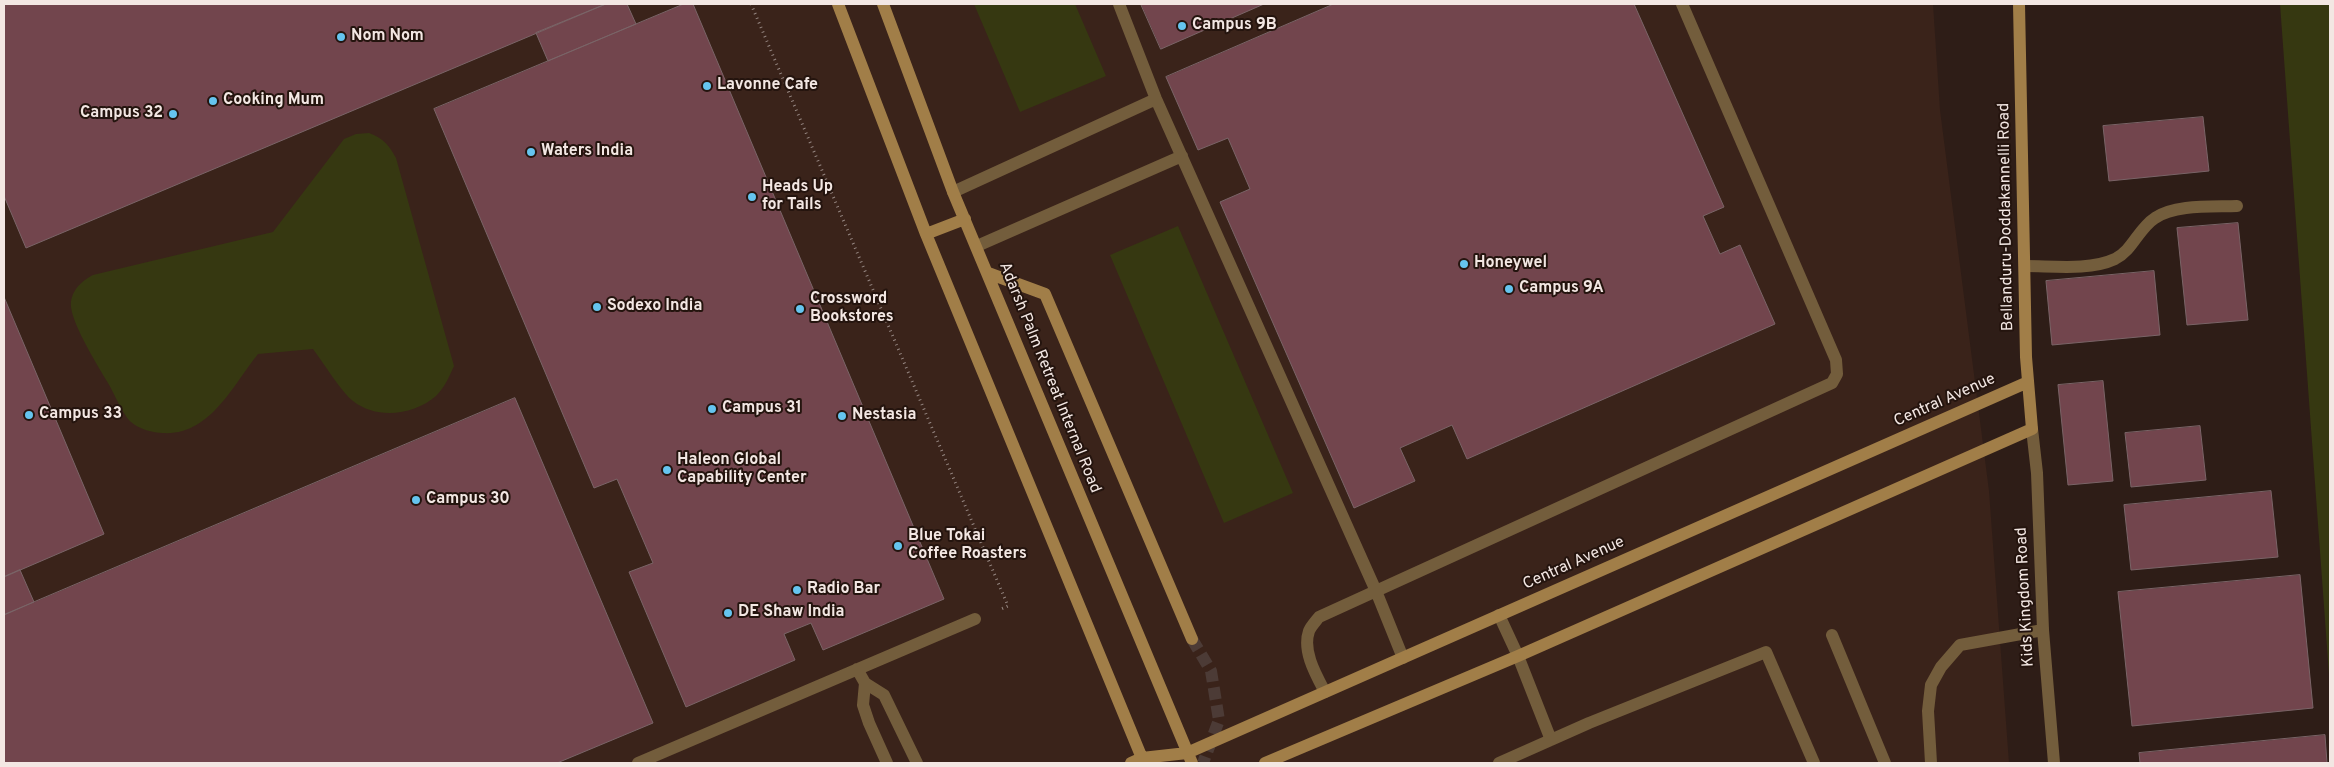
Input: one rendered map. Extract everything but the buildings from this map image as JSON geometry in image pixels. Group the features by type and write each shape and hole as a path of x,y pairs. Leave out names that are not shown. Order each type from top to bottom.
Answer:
{"street":[{"path":"838,4 926,234 1139,762"},
{"name":"Adarsh Palm Retreat Internal Road","path":"883,4 953,192 1189,758"},
{"path":"1119,4 1156,99 1376,591 1404,658"},
{"path":"1325,692 1315,673 1308,647 1309,630 1319,617 1832,384 1837,374 1836,360 1682,4"},
{"name":"Bellanduru-Doddakannelli Road","path":"2019,4 2028,382 2032,429"},
{"path":"953,192 1156,99"},
{"path":"977,246 1182,156"},
{"path":"2025,266 2093,265 2115,259 2130,249 2140,233 2155,218 2182,208 2237,206"},
{"path":"926,234 965,219"},
{"path":"988,273 1044,294 1192,639"},
{"name":"Central Avenue","path":"1139,762 1189,758 1325,692 2028,382"},
{"path":"1265,763 1518,656 2032,429"},
{"name":"Kids Kingdom Road","path":"2032,429 2037,473 2043,630 2054,763"},
{"path":"1499,615 1518,656 1551,740"},
{"path":"638,763 975,619"},
{"path":"1932,763 1928,711 1931,685 1941,667 1960,645 2043,630"},
{"path":"1832,635 1885,763"},
{"path":"1499,763 1598,719 1766,652 1814,763"},
{"path":"858,669 865,683 884,695 917,763"},
{"path":"865,683 863,705 887,763"}],"path":[{"path":"751,4 1008,606 975,619"}],"shaded area":[{"path":"4,4 1933,4 1940,110 1989,491 2009,763 4,763"}],"green space":[{"path":"974,4 1075,4 1106,76 1020,112"},
{"path":"2280,4 2330,4 2330,688"},
{"path":"369,133 385,142 396,158 454,366 447,382 439,393 427,402 406,411 384,413 373,411 363,407 349,397 313,349 258,354 219,406 194,426 180,432 159,433 142,429 131,422 86,346 76,324 71,302 77,288 93,275 273,232 344,139 356,134"},
{"path":"1178,226 1293,493 1224,523 1110,255"}],"tunnel":[{"path":"1192,639 1211,671 1219,720 1203,763"}],"place":[{"name":"Campus 9B","path":"1182,26"},
{"name":"Nom Nom","path":"341,37"},
{"name":"Lavonne Cafe","path":"707,86"},
{"name":"Cooking Mum","path":"213,101"},
{"name":"Campus 32","path":"173,114"},
{"name":"Waters India","path":"531,152"},
{"name":"Heads Up for Tails","path":"752,197"},
{"name":"Honeywel","path":"1464,264"},
{"name":"Campus 9A","path":"1509,289"},
{"name":"Sodexo India","path":"597,307"},
{"name":"Crossword Bookstores","path":"800,309"},
{"name":"Campus 31","path":"712,409"},
{"name":"Campus 33","path":"29,415"},
{"name":"Nestasia","path":"842,416"},
{"name":"Haleon Global Capability Center","path":"667,470"},
{"name":"Campus 30","path":"416,500"},
{"name":"Blue Tokai Coffee Roasters","path":"898,546"},
{"name":"Radio Bar","path":"797,590"},
{"name":"DE Shaw India","path":"728,613"}]}
